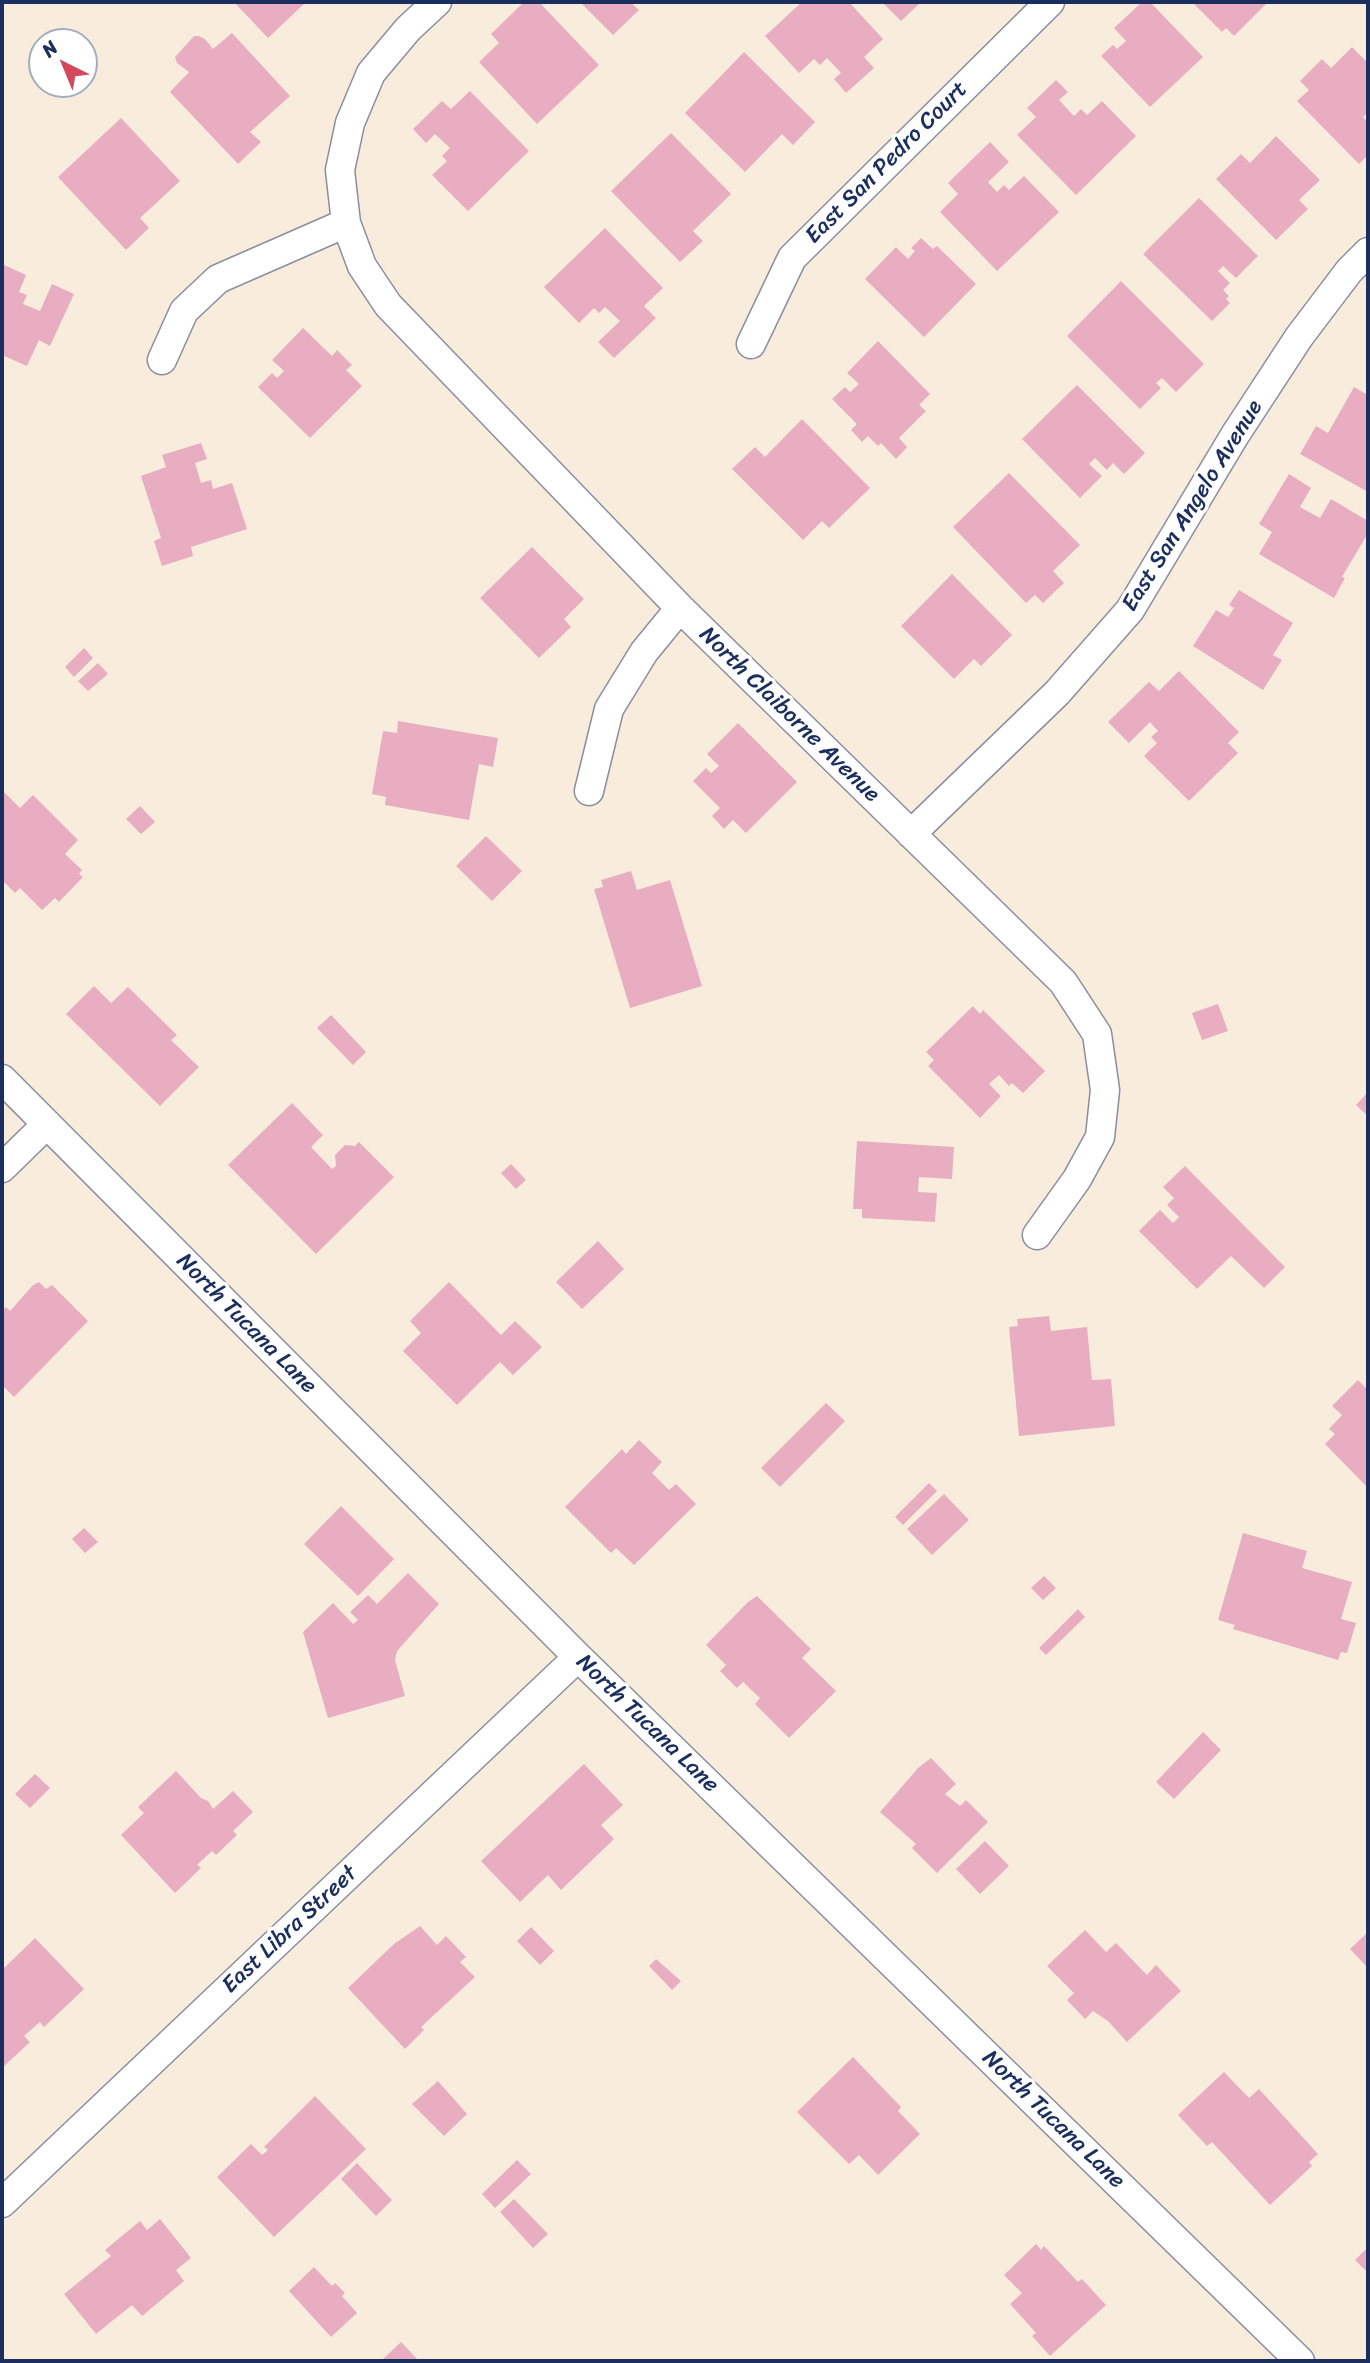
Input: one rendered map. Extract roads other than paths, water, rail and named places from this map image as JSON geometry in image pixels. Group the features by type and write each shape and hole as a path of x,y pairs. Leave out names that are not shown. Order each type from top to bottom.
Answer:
{"street":[{"name":"North Claiborne Avenue","path":"437,2 408,29 372,73 349,123 340,170 346,223 362,266 388,305 680,608 1063,982 1097,1034 1105,1090 1100,1137 1077,1179 1037,1235"},
{"name":"East San Pedro Court","path":"751,344 792,258 1050,2"},
{"path":"162,360 184,311 218,279 346,223"},
{"name":"East San Angelo Avenue","path":"911,834 1057,693 1130,610 1235,435 1299,337 1349,271 1368,252"},
{"path":"589,791 609,709 644,652 680,608"},
{"name":"North Tucana Lane","path":"2,1079 578,1657 1300,2361"},
{"path":"2,1168 47,1124"},
{"name":"East Libra Street","path":"2,2203 578,1657"}]}
